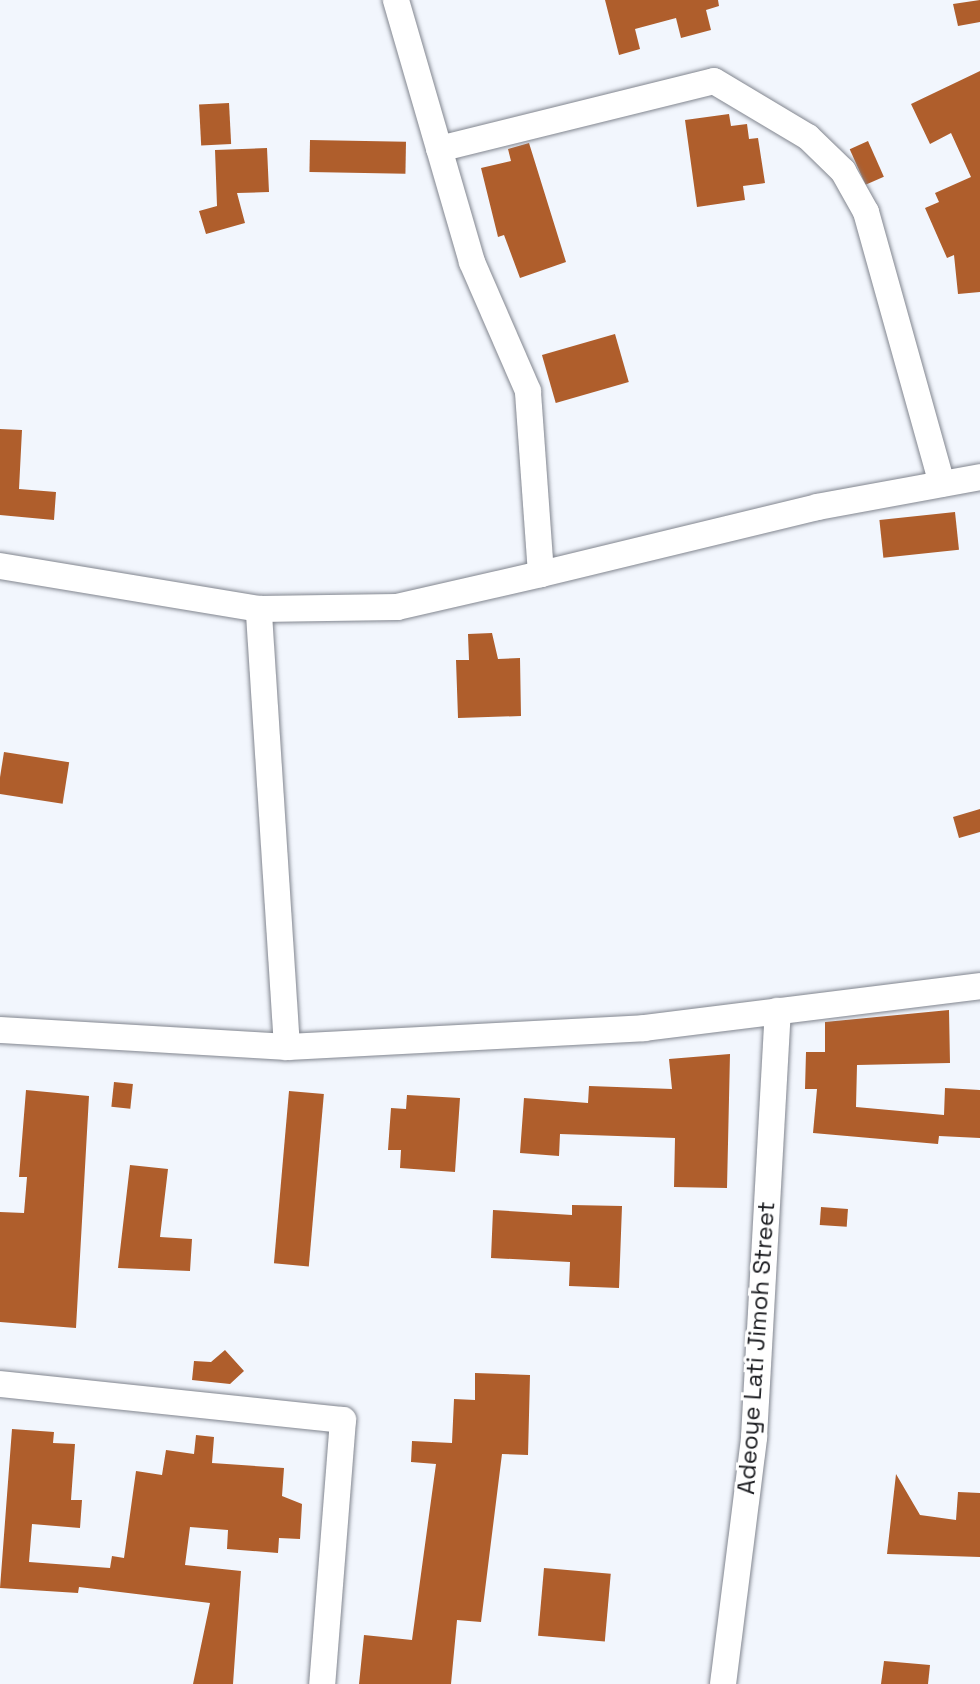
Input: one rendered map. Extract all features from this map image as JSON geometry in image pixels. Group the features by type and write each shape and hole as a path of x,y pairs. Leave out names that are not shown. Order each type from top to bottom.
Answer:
{"street":[{"path":"396,0 472,262 528,391 541,574"},
{"path":"439,149 714,81 808,137 843,171 866,212 942,484"},
{"path":"0,566 259,609 397,607 980,477"},
{"path":"259,609 287,1047"},
{"path":"0,1030 287,1047 644,1028 980,986"},
{"name":"Adeoye Lati Jimoh Street","path":"723,1684 754,1437 778,1011"},
{"path":"0,1384 343,1420 322,1684"}],"building":[{"path":"605,0 718,0 719,6 706,10 711,30 681,38 676,18 635,29 640,49 619,55"},
{"path":"980,0 980,22 958,26 953,4"},
{"path":"980,71 980,292 958,294 954,255 947,258 925,208 939,202 935,193 971,177 951,133 930,144 911,104"},
{"path":"229,103 231,144 201,146 199,105"},
{"path":"729,114 731,126 747,124 749,139 758,138 765,183 743,186 745,200 697,207 685,120"},
{"path":"310,140 406,142 405,174 309,172"},
{"path":"868,141 884,177 866,185 850,149"},
{"path":"529,143 566,262 520,278 504,235 498,237 481,168 511,161 508,149"},
{"path":"267,148 269,192 237,193 245,223 206,234 199,211 217,206 215,150"},
{"path":"615,334 629,382 556,403 542,355"},
{"path":"0,429 22,430 19,489 56,492 54,520 0,515"},
{"path":"955,512 959,550 883,558 879,520"},
{"path":"492,633 498,659 520,658 521,716 458,718 456,660 469,660 468,634"},
{"path":"4,752 69,762 63,804 0,794"},
{"path":"980,809 980,832 959,838 953,817"},
{"path":"949,1010 950,1063 857,1065 856,1107 944,1115 945,1088 980,1090 980,1138 939,1136 938,1144 813,1133 817,1089 805,1089 806,1052 825,1052 825,1022"},
{"path":"730,1054 727,1188 674,1187 675,1138 560,1134 559,1156 520,1153 524,1098 588,1103 589,1086 672,1089 669,1059"},
{"path":"114,1082 133,1084 130,1109 111,1107"},
{"path":"26,1090 89,1096 76,1328 0,1322 0,1212 24,1213 27,1177 19,1177"},
{"path":"289,1091 324,1094 309,1266 274,1263"},
{"path":"407,1095 460,1098 455,1172 400,1168 401,1150 388,1150 391,1108 406,1109"},
{"path":"130,1165 168,1169 160,1237 192,1239 190,1271 118,1268"},
{"path":"572,1205 622,1206 619,1288 569,1286 570,1262 491,1258 493,1210 572,1215"},
{"path":"821,1207 848,1209 847,1227 820,1225"},
{"path":"225,1350 244,1371 230,1384 192,1380 194,1361 211,1362"},
{"path":"475,1373 530,1375 528,1455 502,1454 481,1622 457,1620 451,1684 359,1684 364,1635 412,1640 436,1464 411,1462 412,1441 452,1443 454,1399 475,1400"},
{"path":"12,1429 54,1432 53,1443 75,1444 71,1500 82,1500 80,1528 32,1524 29,1562 110,1568 112,1556 124,1558 136,1471 162,1475 166,1450 194,1454 196,1435 214,1437 212,1463 284,1468 282,1496 302,1504 300,1539 279,1538 278,1553 227,1549 228,1530 190,1527 185,1565 241,1571 233,1684 193,1684 210,1603 79,1587 78,1593 0,1588"},
{"path":"896,1474 920,1515 956,1520 958,1492 980,1493 980,1557 887,1554"},
{"path":"544,1568 611,1574 605,1642 538,1636"},
{"path":"884,1661 930,1665 928,1684 881,1684"}]}
